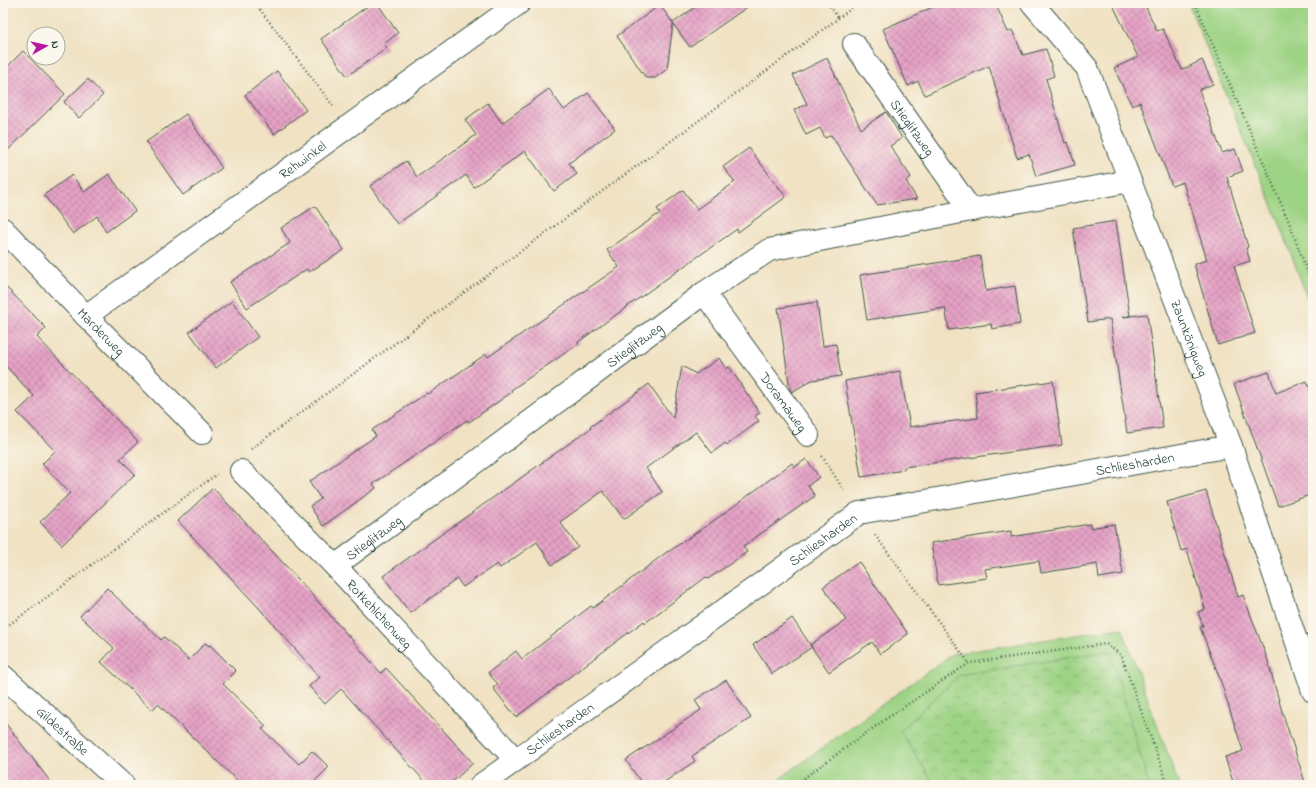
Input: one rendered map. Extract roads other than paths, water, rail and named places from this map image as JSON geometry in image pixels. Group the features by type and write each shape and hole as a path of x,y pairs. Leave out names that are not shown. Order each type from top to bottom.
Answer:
{"street":[{"name":"Rehwinkel","path":"86,316 519,3"},
{"name":"Zaunkönigweg","path":"1032,3 1087,68 1230,446 1313,691"},
{"name":"Stieglitzweg","path":"854,44 971,210"},
{"name":"Stieglitzweg","path":"335,566 704,293 770,250 971,210 1130,181"},
{"name":"Marderweg","path":"3,229 86,316 202,433"},
{"name":"Doramaweg","path":"704,293 808,435"},
{"name":"Schliesharden","path":"481,785 515,759 859,513 1230,446"},
{"name":"Rotkehlchenweg","path":"235,466 335,566 515,759"},
{"name":"Gildestraße","path":"3,676 114,782"}]}
